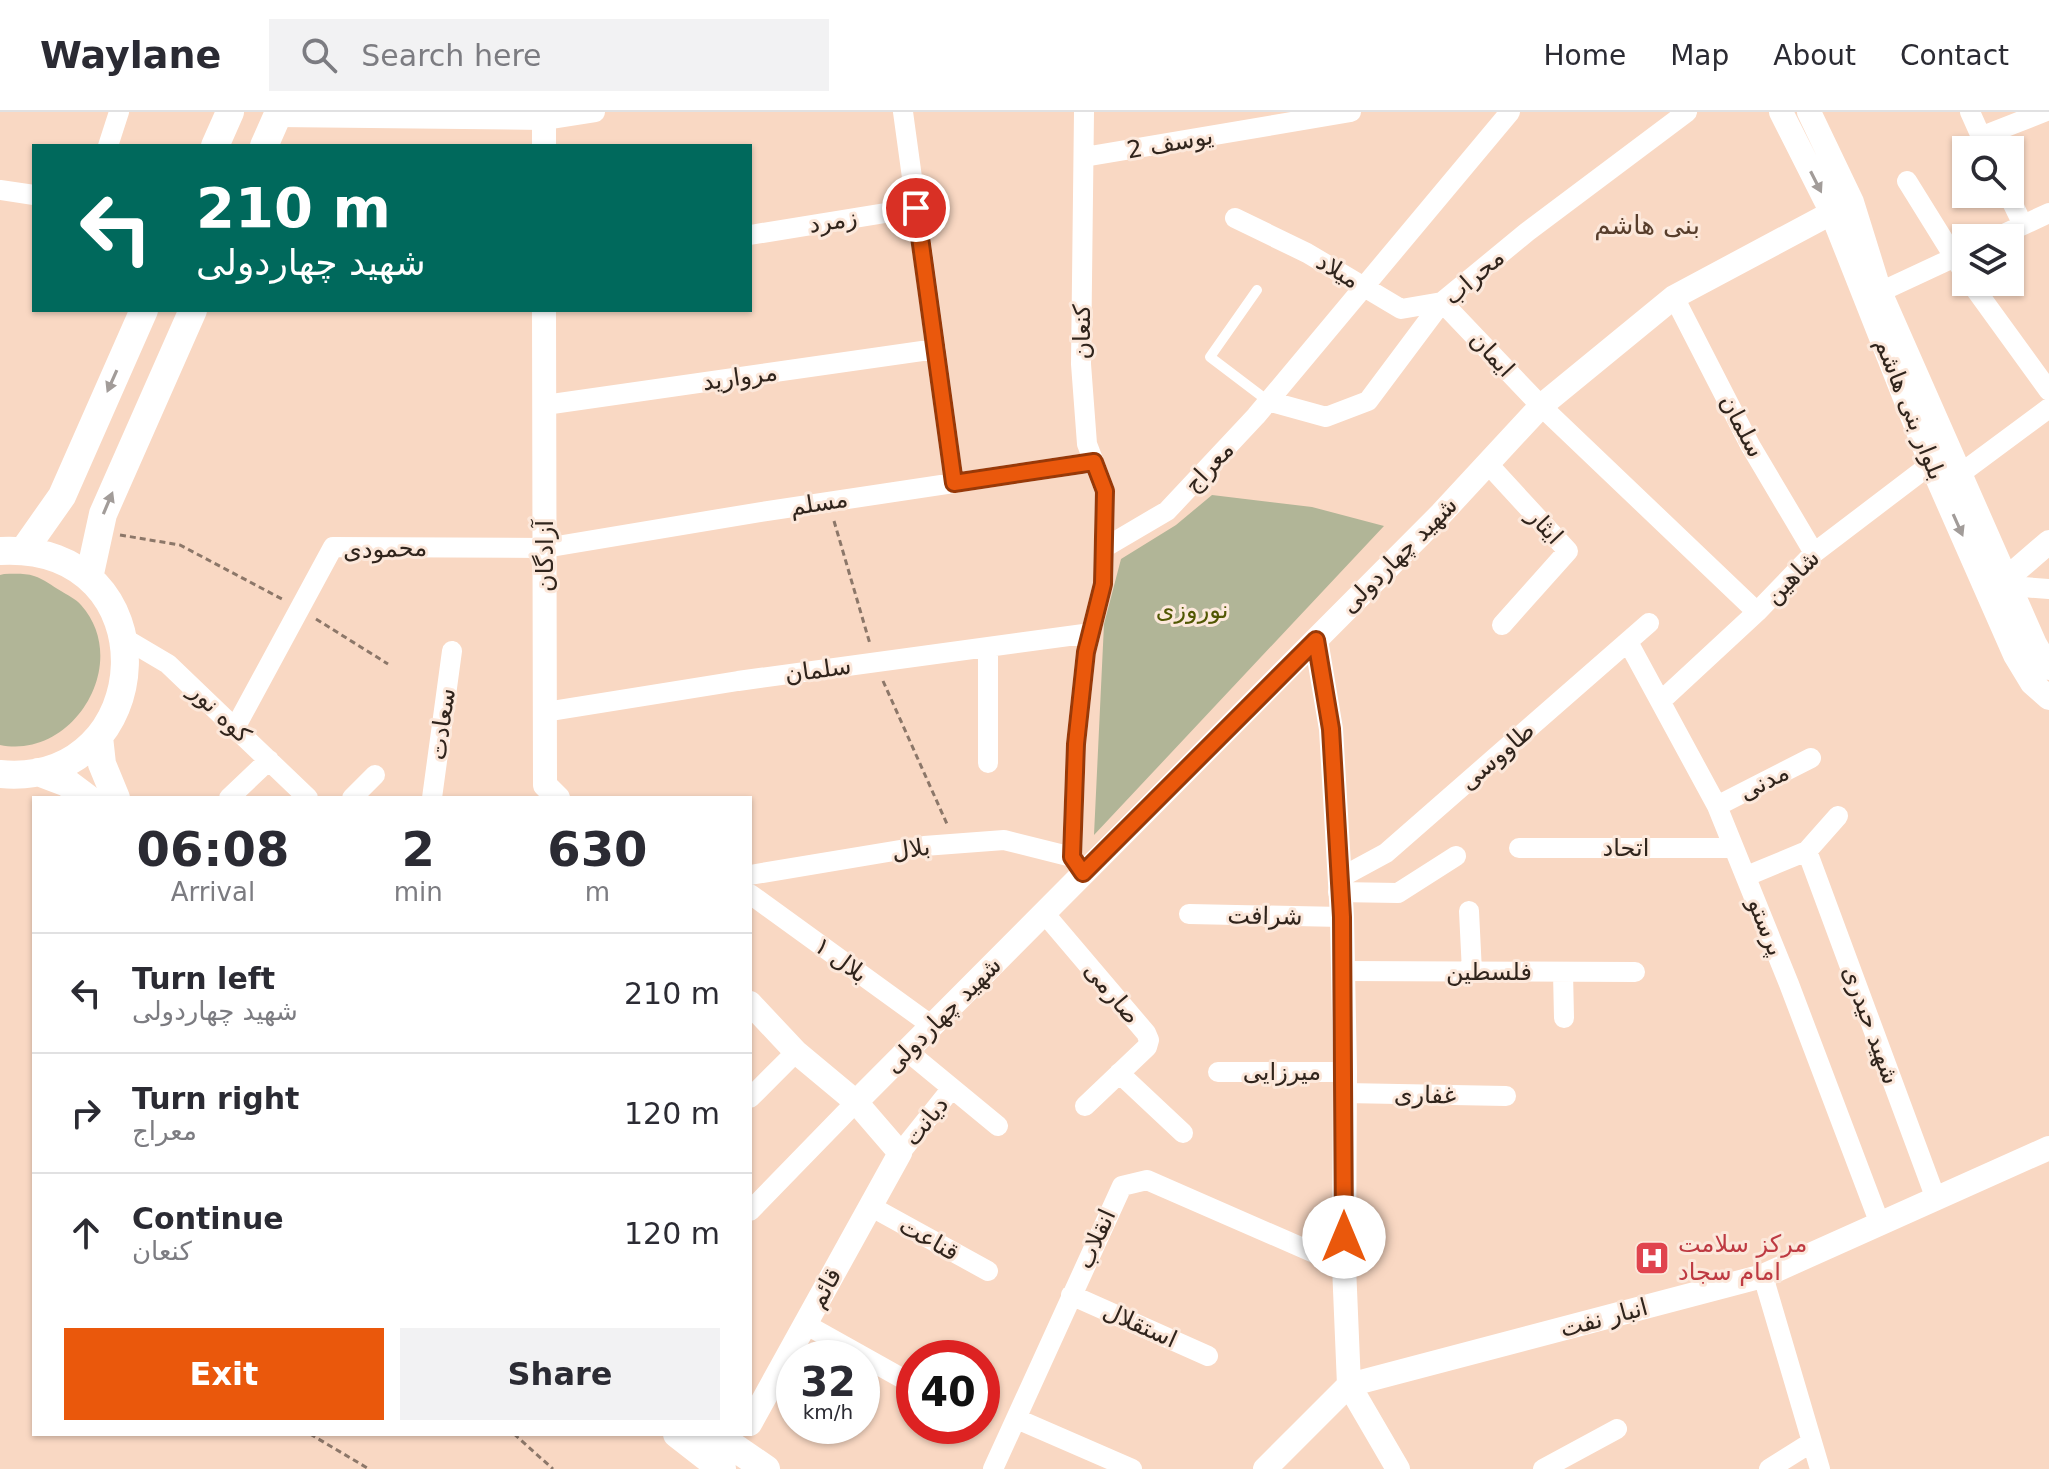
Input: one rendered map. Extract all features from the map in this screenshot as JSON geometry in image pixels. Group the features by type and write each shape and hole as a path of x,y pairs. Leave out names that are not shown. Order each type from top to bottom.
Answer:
{"main road":[{"path":"216,144 230,112"},
{"path":"265,144 278,115"},
{"path":"12,551 62,496 143,312"},
{"path":"89,578 103,514 192,312"},
{"path":"1,776 38,772 71,760 99,737 118,707 127,673 124,638 111,605 89,578 57,558 12,551"},
{"path":"99,737 102,764 115,796"},
{"path":"38,772 67,783 84,796"},
{"path":"685,1436 729,1447 766,1469"}],"street":[{"path":"109,144 119,112"},
{"path":"278,115 548,116 595,112"},
{"path":"903,112 954,483"},
{"name":"کنعان","path":"1084,112 1081,364 1087,444 1105,491 1104,548"},
{"name":"یوسف 2","path":"1084,157 1351,112"},
{"name":"معراج","path":"1104,548 1167,511 1268,401 1510,112"},
{"name":"محراب","path":"1268,401 1326,417 1368,401 1442,302 1527,232 1687,112"},
{"name":"بلوار بنی هاشم","path":"1781,112 1841,206 2035,644 2049,668"},
{"name":"بلوار بنی هاشم","path":"1809,112 1931,464 2015,655 2032,683 2049,698"},
{"path":"1970,112 1981,136"},
{"path":"1998,136 2044,112"},
{"path":"544,144 548,116"},
{"path":"1907,181 1952,245"},
{"path":"0,190 32,195"},
{"name":"شهید چهاردولی","path":"856,1102 1044,913 1078,865 1316,640 1541,406 1674,297 1841,206"},
{"name":"زمرد","path":"752,235 916,208"},
{"path":"2024,225 2049,213"},
{"name":"میلاد","path":"1235,218 1307,253 1401,309 1442,302"},
{"path":"1880,292 1952,258"},
{"path":"1980,296 2049,391"},
{"name":"سلمان","path":"1674,297 1750,445 1814,553"},
{"name":"ایمان","path":"1442,302 1541,406"},
{"name":"آزادگان","path":"544,312 545,785 556,796"},
{"name":"مروارید","path":"545,405 936,349"},
{"path":"1541,406 1757,612"},
{"path":"1960,474 2049,408"},
{"name":"مسلم","path":"545,548 1094,462"},
{"name":"ایثار","path":"1488,464 1568,551 1502,625"},
{"name":"شاهین","path":"1662,700 1757,612 1814,553 1931,464"},
{"path":"2008,583 2049,542"},
{"name":"محمودی","path":"235,728 333,547 545,548"},
{"path":"1078,865 1076,744 1086,652 1103,584 1104,548"},
{"path":"2008,583 2049,589"},
{"name":"طاووسی","path":"1338,886 1386,853 1649,623"},
{"name":"سلمان","path":"545,712 738,681 1091,633"},
{"name":"کوه نور","path":"124,638 168,664 306,796"},
{"path":"1316,640 1331,729 1342,917 1344,1266 1349,1385 1398,1469"},
{"name":"پرستو","path":"1628,642 1717,806 1880,1224"},
{"path":"988,647 988,763"},
{"name":"سعادت","path":"432,796 452,651"},
{"name":"مدنی","path":"1717,806 1811,758"},
{"path":"231,796 269,760"},
{"path":"354,796 375,775"},
{"path":"1754,873 1807,851 1838,816"},
{"name":"بلال","path":"752,875 924,846 1004,840 1078,865"},
{"name":"اتحاد","path":"1519,848 1734,848"},
{"name":"شهید حیدری","path":"1807,851 1936,1199"},
{"path":"1338,886 1398,893 1456,856"},
{"name":"بلال ۱","path":"752,895 931,1025"},
{"path":"1469,911 1472,972"},
{"name":"صارمی","path":"1044,913 1149,1040 1147,1047 1085,1106"},
{"name":"شرافت","path":"1189,914 1342,917"},
{"name":"فلسطین","path":"1344,971 1635,972"},
{"path":"1563,972 1564,1018"},
{"path":"752,1005 796,1052 856,1102 900,1153"},
{"name":"دیانت","path":"907,1051 998,1126"},
{"path":"752,1096 796,1052"},
{"name":"میرزایی","path":"1218,1072 1345,1083"},
{"path":"1119,1073 1183,1133"},
{"name":"غفاری","path":"1345,1083 1506,1096"},
{"name":"دیانت","path":"900,1153 952,1088"},
{"path":"752,1209 856,1102"},
{"name":"انبار نفت","path":"1349,1385 1763,1276 2049,1148"},
{"name":"قائم","path":"752,1420 900,1153"},
{"name":"انقلاب","path":"993,1469 1122,1186 1147,1180 1344,1266"},
{"name":"قناعت","path":"870,1206 988,1271"},
{"path":"1763,1276 1820,1469"},
{"name":"استقلال","path":"1071,1295 1208,1356"},
{"path":"805,1324 896,1375"},
{"path":"1265,1469 1349,1385"},
{"path":"1017,1419 1132,1469"},
{"path":"1543,1469 1617,1429"},
{"path":"1769,1469 1812,1442"}],"lane":[{"path":"1257,290 1210,357 1268,401"}],"path":[{"path":"98,539 124,535 180,545 300,609 388,664"},
{"path":"313,1436 369,1469"},
{"path":"516,1436 553,1469"}],"green space":[{"name":"نوروزی","path":"1212,495 1312,507 1384,526 1094,835 1104,624 1121,559 1176,525"},
{"path":"0,575 38,577 77,601 95,628 100,653 97,678 87,702 72,722 51,737 27,746 0,745"}],"place":[{"name":"مرکز سلامت امام سجاد","path":"1652,1258"}],"district":[{"name":"بنی هاشم","path":"1647,225"}],"route":[{"path":"916,208 954,483 1094,462 1105,491 1103,584 1086,652 1076,744 1072,857 1083,873 1316,640 1331,729 1338,892 1342,917 1344,1237"}]}
